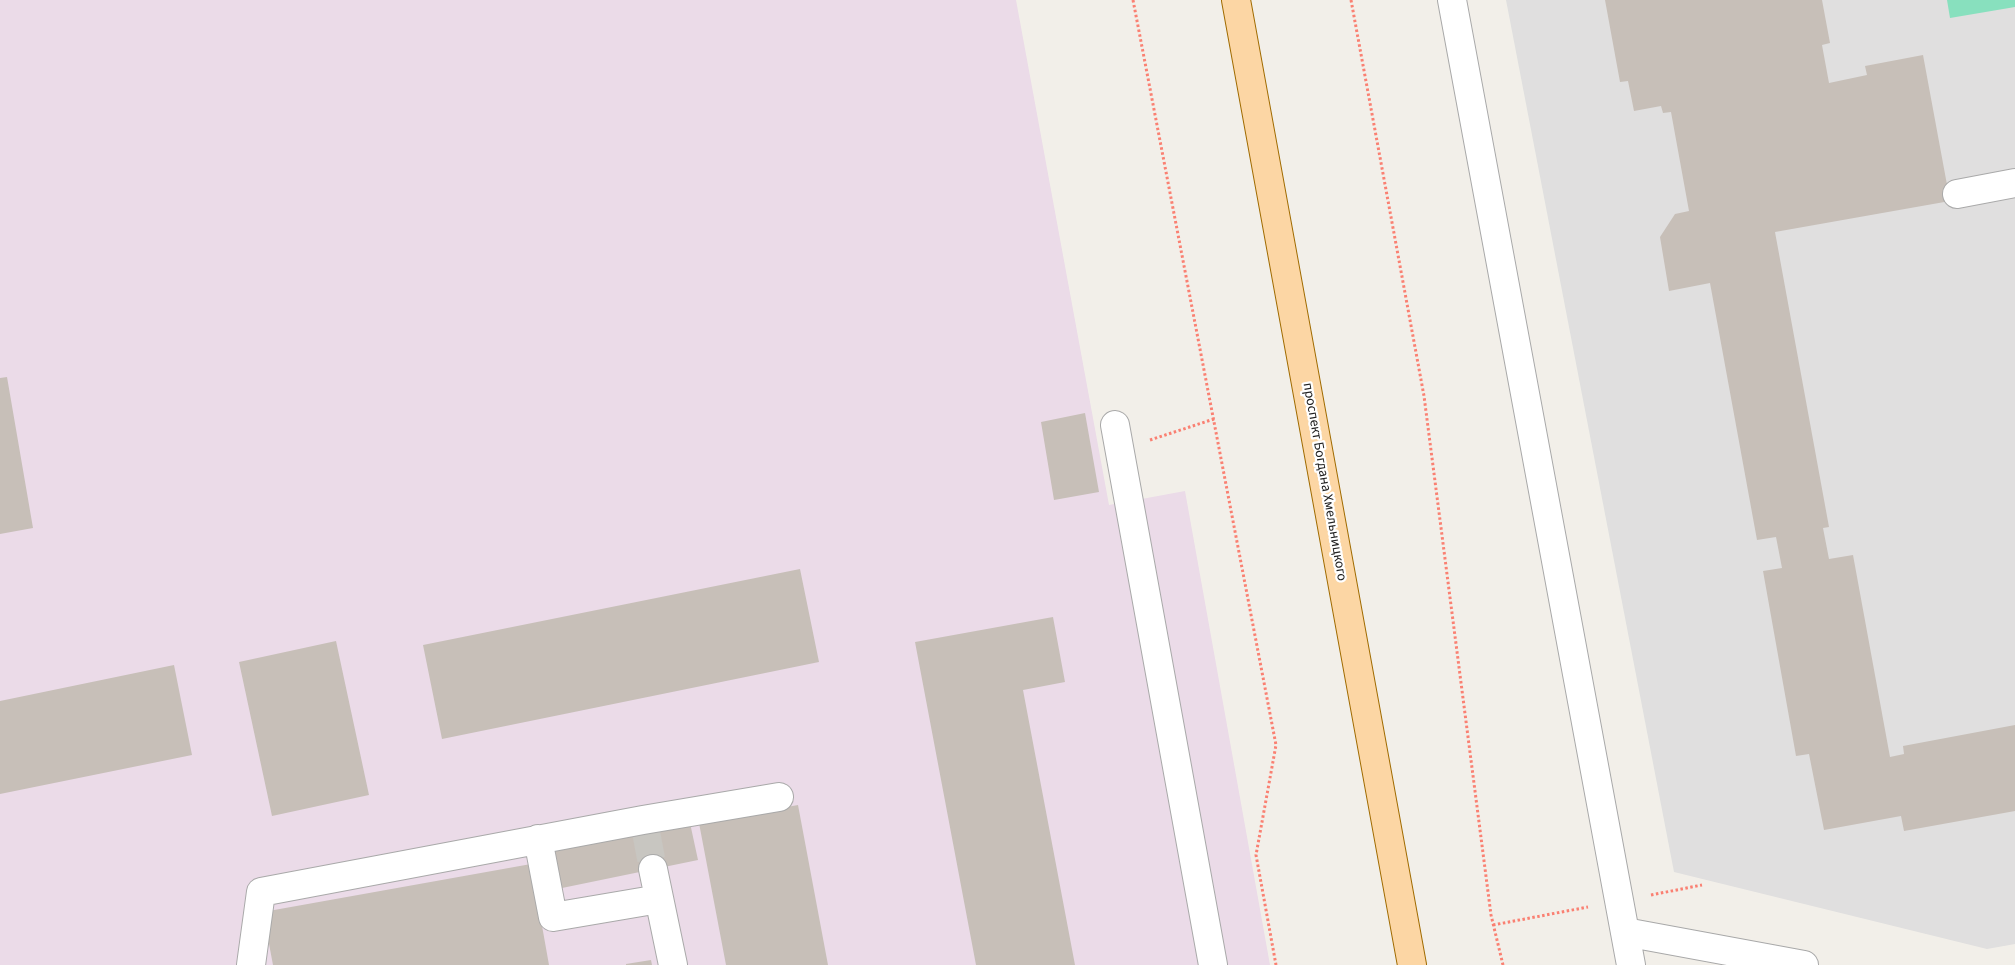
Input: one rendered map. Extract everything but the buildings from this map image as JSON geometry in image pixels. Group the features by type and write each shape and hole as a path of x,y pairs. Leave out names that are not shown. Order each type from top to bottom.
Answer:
{"main road":[{"name":"проспект Богдана Хмельницкого","path":"1236,0 1412,965"}],"street":[{"path":"1452,0 1631,965"},
{"path":"1957,194 2015,183"},
{"path":"1117,437 1212,965"},
{"path":"251,965 261,892 538,839 644,826 779,796"},
{"path":"538,839 553,918 659,899"},
{"path":"653,870 673,965"},
{"path":"1625,932 1804,965"}],"path":[{"path":"1133,0 1276,745 1256,855 1276,965"},
{"path":"1351,0 1424,396 1491,914 1503,965"},
{"path":"1117,437 1214,419"}],"shaded area":[{"path":"0,0 1016,0 1109,505 1185,491 1270,965 0,965"},
{"path":"1506,0 2015,0 2015,944 1987,949 1674,872"}],"green space":[{"path":"1947,0 2015,0 2015,7 1950,18"}],"tunnel":[{"path":"646,832 653,869"}]}
